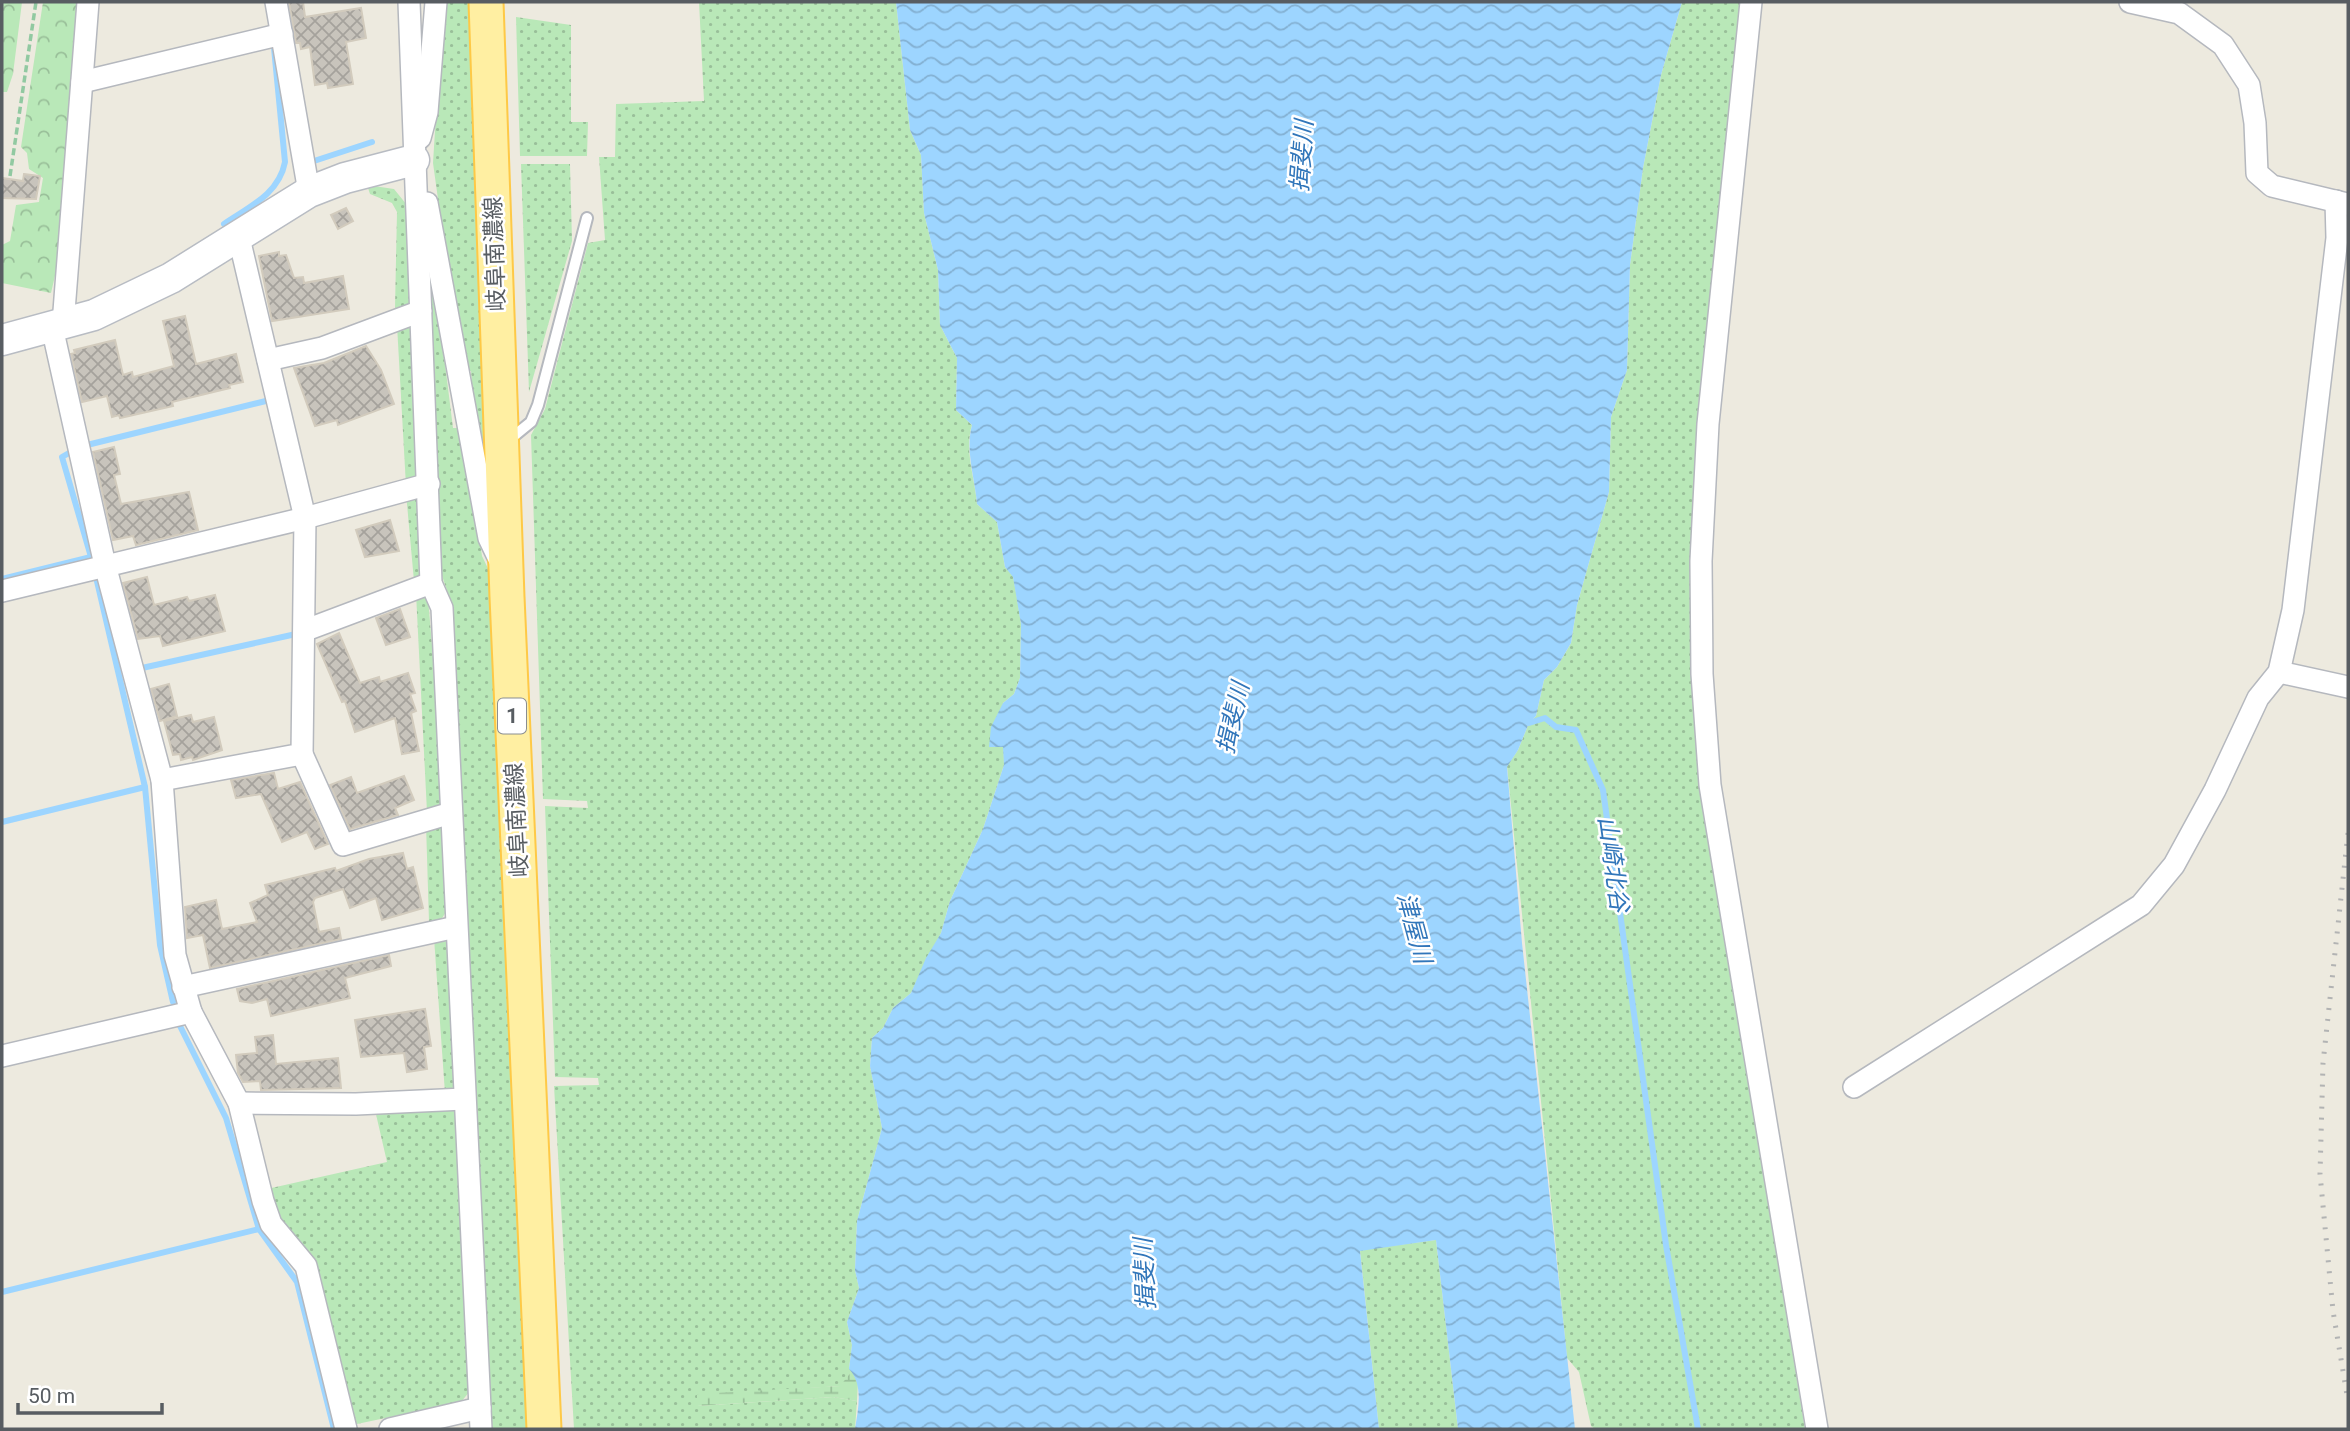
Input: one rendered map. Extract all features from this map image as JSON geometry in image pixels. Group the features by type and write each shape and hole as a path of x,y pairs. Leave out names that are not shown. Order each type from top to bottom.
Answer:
{"main road":[{"name":"岐阜南濃線","path":"486,2 506,574 544,1429"}],"street":[{"path":"88,2 57,325 106,565 162,780 175,955 183,987 191,1012 239,1103 271,1224 306,1266 346,1429"},
{"path":"276,2 309,192"},
{"path":"409,2 431,583 442,608 481,1429"},
{"path":"436,2 428,112 414,160 428,207 489,538 506,574"},
{"path":"1751,2 1708,424 1701,561 1702,674 1710,785 1817,1429"},
{"path":"1854,1087 2141,905 2174,865 2215,790 2258,698 2279,672 2293,610 2342,202 2272,186 2257,173 2255,122 2249,85 2223,45 2188,10 2179,13 2130,2"},
{"path":"82,82 282,34"},
{"path":"2,340 57,325 134,297 239,238 309,192 345,178 414,160"},
{"path":"239,238 305,518 306,630 302,754 343,845 451,813"},
{"path":"268,360 322,348 421,311"},
{"path":"2,591 305,518 429,484"},
{"path":"306,630 431,583"},
{"path":"2279,672 2348,687"},
{"path":"162,780 302,754"},
{"path":"183,987 456,927"},
{"path":"2,1056 191,1012"},
{"path":"239,1103 356,1104 464,1099"},
{"path":"390,1429 480,1408"}],"lane":[{"path":"502,446 531,422 538,405 587,218"}],"path":[{"path":"10,176 36,2"}],"green space":[{"path":"2,2 22,2 13,74 7,92 2,92"},
{"path":"43,2 83,2 57,267 51,293 2,283 2,245 10,241 16,205 39,202 43,178 29,169 27,153 21,147"},
{"path":"443,2 475,2 494,527 477,445 471,371 462,372 433,163"},
{"path":"699,2 896,2 910,130 921,155 924,213 938,270 940,325 957,358 956,410 972,425 969,445 977,504 997,522 1005,567 1013,576 1021,624 1020,678 1014,694 1003,703 1004,765 983,829 950,901 941,933 911,993 893,1008 883,1028 872,1038 870,1066 882,1128 857,1221 855,1270 859,1288 847,1322 852,1345 849,1369 852,1371 841,1386 697,1395 698,1406 833,1397 857,1401 855,1429 574,1429 554,1086 599,1085 598,1078 555,1077 545,806 588,808 587,801 543,799 531,435 545,409 588,243 605,240 599,157 615,157 616,104 704,101"},
{"path":"1682,2 1743,2 1698,407 1691,554 1702,791 1805,1429 1595,1429 1591,1426 1579,1372 1567,1358 1507,766 1518,750 1529,723 1536,716 1544,680 1557,667 1571,643 1577,605 1609,492 1611,417 1627,370 1630,265 1643,168 1661,75"},
{"path":"516,17 571,25 571,122 588,122 587,156 520,156"},
{"path":"521,164 570,164 572,241 529,392"},
{"path":"367,185 394,189 411,210 414,296 407,306 395,308 397,212 392,203 370,194"},
{"path":"426,212 453,428 463,428 482,556 495,583 526,1429 488,1429 451,602 440,570"},
{"path":"413,323 421,474 406,486 397,325"},
{"path":"406,493 422,498 422,579 414,581"},
{"path":"416,593 428,598 445,800 442,809 427,812"},
{"path":"426,824 444,827 447,910 441,920 429,922"},
{"path":"434,938 448,942 455,1086 445,1093"},
{"path":"375,1110 456,1110 470,1391 461,1402 357,1424 349,1416 315,1261 275,1213 267,1189 387,1162"},
{"path":"1436,1240 1458,1429 1379,1429 1360,1250"},
{"path":"852,1371 858,1381 857,1401 833,1397 697,1406 697,1394 840,1386"}],"water":[{"path":"896,2 1682,2 1661,75 1643,168 1630,265 1627,370 1611,417 1609,492 1577,605 1571,643 1557,667 1544,680 1536,716 1529,723 1518,750 1507,767 1522,943 1575,1429 1458,1429 1436,1240 1360,1251 1379,1429 855,1429 858,1390 854,1375 849,1369 852,1345 847,1322 859,1288 855,1270 857,1221 882,1128 870,1066 872,1038 883,1028 893,1008 911,993 926,958 941,933 950,901 983,829 1004,765 1003,747 989,747 991,727 1003,703 1014,694 1020,678 1021,624 1013,577 1005,567 997,522 977,504 970,455 972,425 956,410 957,358 940,325 938,270 924,213 921,155 910,130"}],"building":[{"path":"289,2 303,2 305,17 361,8 366,38 346,42 353,84 328,88 327,83 315,85 310,47 301,49 300,43 296,43"},
{"path":"24,174 40,176 36,199 2,198 2,178 23,181"},
{"path":"346,208 353,221 338,229 331,215"},
{"path":"279,252 279,256 286,255 294,278 303,277 304,283 343,276 349,309 272,321 259,256"},
{"path":"185,316 196,364 236,354 243,382 229,385 230,388 172,402 173,406 120,418 119,415 112,417 107,396 82,402 71,354 75,353 74,350 115,340 123,375 132,372 133,377 174,366 163,321"},
{"path":"366,346 381,370 394,404 338,425 337,420 315,426 294,368 324,363"},
{"path":"114,447 120,474 114,475 121,504 189,492 198,530 136,545 133,536 113,540 93,452"},
{"path":"390,520 399,551 365,557 356,530"},
{"path":"147,577 154,605 187,597 189,601 215,595 225,631 163,646 160,636 138,639 123,583"},
{"path":"400,609 410,637 386,645 376,618"},
{"path":"339,633 360,683 379,677 380,682 408,673 415,693 410,694 416,711 411,713 419,751 402,754 395,718 355,732 345,701 342,702 317,644"},
{"path":"169,684 177,716 160,721 151,689"},
{"path":"191,715 193,722 214,717 222,750 193,760 192,757 181,760 180,754 173,755 164,721"},
{"path":"274,773 278,789 300,782 328,844 315,849 307,832 282,842 261,794 236,798 231,780"},
{"path":"404,776 414,800 395,808 398,815 350,829 330,785 351,777 357,793"},
{"path":"403,853 407,869 413,867 423,908 382,920 376,898 350,908 343,889 315,898 313,902 319,932 339,928 341,939 210,968 203,935 187,938 185,907 216,900 222,929 257,922 250,903 268,895 265,885 335,868 336,871 369,859"},
{"path":"389,955 391,966 345,978 350,998 271,1016 267,999 252,1003 240,1001 237,989"},
{"path":"425,1009 431,1046 424,1047 427,1069 407,1072 404,1053 361,1057 355,1020"},
{"path":"273,1035 276,1064 338,1058 341,1088 261,1090 260,1081 243,1082 238,1073 236,1055 257,1053 255,1037"}],"waterway":[{"path":"224,224 262,199 282,173 285,162 274,48"},
{"path":"314,161 372,142"},
{"path":"83,446 270,400"},
{"path":"2,579 91,557 62,457 69,453"},
{"path":"96,577 145,787 160,945 173,1002"},
{"path":"142,668 296,634"},
{"name":"山崎北谷","path":"1524,717 1529,723 1545,718 1556,727 1576,730 1603,790 1666,1245 1698,1429"},
{"path":"2,822 145,787"},
{"path":"179,1024 226,1118 259,1229 297,1282 334,1429"},
{"path":"2,1292 259,1229"}],"railway":[{"path":"2348,833 2323,1063 2320,1174 2333,1311 2348,1401"}],"water label":[{"name":"揖斐川","path":"1302,156"},
{"name":"揖斐川","path":"1233,718"},
{"name":"津屋川","path":"1414,928"},
{"name":"揖斐川","path":"1145,1274"}]}
